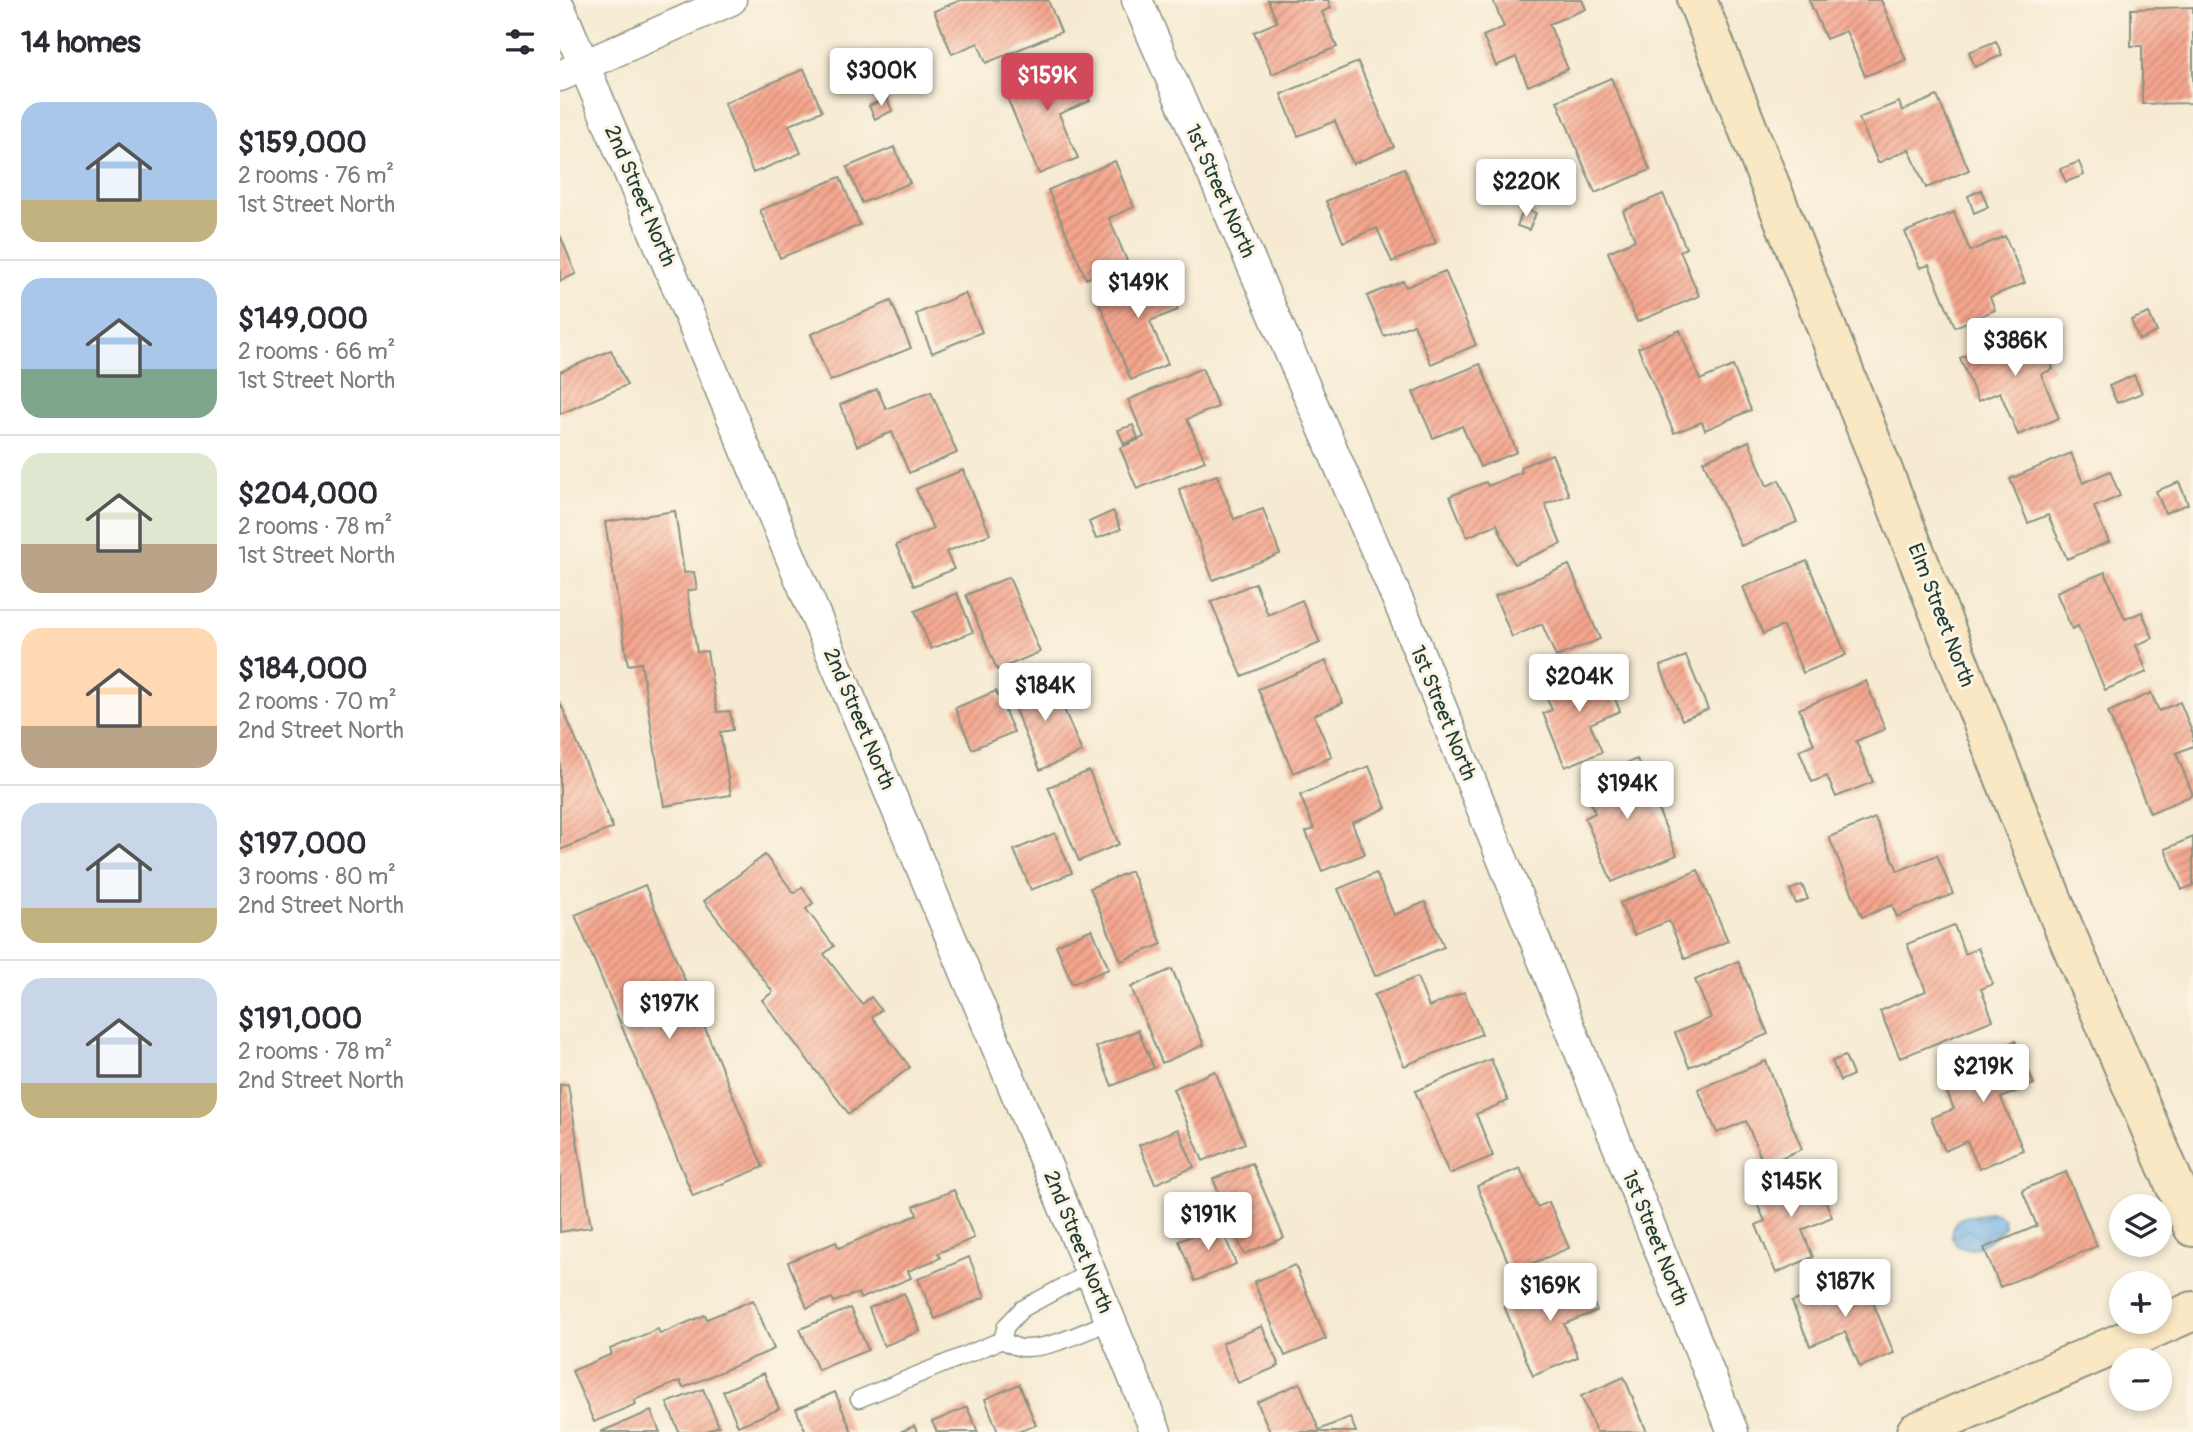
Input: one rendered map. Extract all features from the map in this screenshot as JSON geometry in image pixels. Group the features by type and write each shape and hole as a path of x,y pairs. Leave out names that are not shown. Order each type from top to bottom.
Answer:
{"street":[{"path":"572,71 732,0"},
{"name":"1st Street North","path":"1137,0 1402,610 1733,1432"},
{"name":"Elm Street North","path":"1698,0 2063,926 2193,1227"},
{"name":"2nd Street North","path":"560,8 572,71 1090,1272 1156,1432"},
{"path":"1916,1432 2193,1311"}],"lane":[{"path":"1002,1340 1006,1326 1022,1310 1090,1272"},
{"path":"859,1399 1002,1340 1020,1348 1036,1347 1057,1342 1111,1321"}],"water":[{"path":"1989,1212 1997,1213 2003,1218 2004,1227 2001,1231 1976,1248 1966,1249 1957,1245 1952,1237 1952,1228 1958,1220"}],"building":[{"path":"961,0 1048,0 1061,32 986,63 978,43 952,54 934,11"},
{"path":"1268,0 1328,0 1331,8 1322,12 1337,47 1272,74 1254,32 1277,22"},
{"path":"1493,0 1582,0 1586,9 1549,24 1568,69 1528,86 1516,57 1496,66 1483,36 1504,27"},
{"path":"1809,0 1881,0 1906,60 1865,76 1846,31 1826,39"},
{"path":"2193,7 2193,103 2142,104 2142,46 2131,46 2131,9"},
{"path":"1996,41 2002,55 1975,67 1969,52"},
{"path":"1072,59 1090,101 1059,114 1078,158 1039,174 1003,88"},
{"path":"1358,62 1394,147 1353,164 1335,121 1298,136 1281,94"},
{"path":"804,69 822,111 789,125 801,153 753,173 724,103"},
{"path":"1611,78 1650,170 1595,193 1557,101"},
{"path":"1937,96 1969,170 1926,188 1909,149 1878,163 1859,118 1899,102 1902,111"},
{"path":"887,98 892,111 875,119 869,106"},
{"path":"894,147 910,183 862,203 847,167"},
{"path":"1115,161 1134,207 1109,218 1127,261 1086,279 1048,190"},
{"path":"2079,162 2084,175 2066,182 2060,169"},
{"path":"1404,168 1436,243 1392,262 1377,228 1343,242 1326,201"},
{"path":"840,177 860,225 780,258 760,210"},
{"path":"1981,190 1988,207 1974,213 1968,196"},
{"path":"1663,194 1686,248 1680,251 1699,296 1637,322 1608,252 1635,240 1623,211"},
{"path":"1524,209 1536,213 1529,230 1517,226"},
{"path":"1954,212 1970,251 2005,236 2025,283 1990,297 1995,310 1955,327 1929,265 1920,268 1905,232"},
{"path":"560,235 576,274 560,281"},
{"path":"1161,268 1178,310 1150,321 1168,364 1131,380 1096,295"},
{"path":"1445,271 1476,345 1431,364 1414,324 1384,336 1367,296 1403,281 1406,287"},
{"path":"965,293 982,332 932,353 916,314"},
{"path":"891,301 911,348 830,381 811,334"},
{"path":"2149,313 2157,332 2139,340 2131,320"},
{"path":"2034,326 2053,369 2041,374 2059,418 2018,435 2000,392 1978,401 1960,358"},
{"path":"1680,330 1700,380 1733,366 1751,410 1705,430 1702,422 1674,433 1638,348"},
{"path":"611,350 627,385 560,414 560,372"},
{"path":"1480,364 1517,452 1480,467 1462,426 1433,438 1413,392"},
{"path":"1202,368 1218,407 1187,419 1205,461 1137,489 1120,448 1144,437 1128,400"},
{"path":"2134,375 2142,393 2117,403 2109,386"},
{"path":"877,389 886,409 931,391 957,453 909,473 892,432 857,446 840,405"},
{"path":"1133,425 1138,438 1124,444 1118,430"},
{"path":"1749,441 1767,486 1779,480 1797,522 1741,546 1703,461"},
{"path":"2071,453 2083,483 2110,471 2120,496 2094,507 2109,542 2067,559 2048,515 2028,523 2010,479"},
{"path":"1552,454 1569,495 1545,504 1561,544 1514,564 1497,524 1467,537 1450,496 1486,482 1488,486 1522,472 1520,467"},
{"path":"963,470 990,534 946,552 954,569 914,586 896,545 933,529 916,489"},
{"path":"1217,475 1234,519 1263,509 1280,554 1213,580 1179,489"},
{"path":"2179,482 2188,504 2165,513 2156,491"},
{"path":"675,511 684,573 694,572 697,589 687,591 697,652 707,651 717,712 730,711 733,730 720,732 731,795 664,806 641,663 628,665 605,522"},
{"path":"1113,511 1121,529 1096,539 1089,522"},
{"path":"1807,561 1846,655 1803,673 1783,626 1763,634 1743,587"},
{"path":"1569,565 1600,639 1556,657 1542,624 1512,637 1495,596"},
{"path":"2105,572 2125,619 2142,612 2153,638 2136,645 2147,672 2105,690 2078,626 2072,629 2056,592"},
{"path":"1009,577 1040,652 997,670 966,595"},
{"path":"1255,583 1268,615 1302,600 1320,643 1242,676 1211,602"},
{"path":"957,593 973,632 931,649 915,611"},
{"path":"1686,656 1708,709 1682,720 1660,666"},
{"path":"1326,661 1343,703 1314,715 1332,757 1293,773 1258,689"},
{"path":"1601,665 1620,711 1590,724 1602,752 1565,767 1543,713 1552,710 1543,690"},
{"path":"1050,676 1082,752 1040,770 1008,693"},
{"path":"1866,681 1885,729 1856,741 1873,782 1836,797 1827,776 1812,782 1799,750 1814,744 1799,709"},
{"path":"996,691 1014,732 972,749 955,708"},
{"path":"2151,693 2159,711 2180,702 2193,734 2193,746 2176,753 2193,795 2150,813 2108,712"},
{"path":"560,702 613,828 560,850"},
{"path":"1637,759 1677,855 1612,882 1585,818 1595,813 1582,781"},
{"path":"1369,766 1386,808 1352,823 1365,854 1322,871 1306,832 1314,829 1300,795"},
{"path":"1089,771 1119,844 1079,861 1048,787"},
{"path":"1875,818 1898,871 1937,855 1953,894 1897,917 1892,905 1862,917 1829,837"},
{"path":"1055,833 1072,873 1031,890 1014,850"},
{"path":"2193,837 2193,885 2182,890 2165,849"},
{"path":"765,855 794,893 802,887 813,903 806,909 834,946 824,954 862,1004 871,997 881,1010 872,1017 910,1067 849,1114 762,1000 773,992 704,901"},
{"path":"1698,870 1728,941 1685,959 1669,921 1634,935 1620,903"},
{"path":"1131,871 1162,944 1121,961 1090,888"},
{"path":"1376,873 1394,915 1425,902 1444,947 1375,976 1338,889"},
{"path":"645,885 763,1167 693,1196 575,915"},
{"path":"1802,885 1808,899 1796,904 1790,890"},
{"path":"1954,925 1965,954 1978,948 1993,984 1981,989 1993,1020 1900,1058 1880,1011 1926,991 1907,944"},
{"path":"1092,929 1109,969 1072,984 1056,945"},
{"path":"1738,961 1768,1034 1689,1067 1675,1033 1711,1018 1695,980"},
{"path":"1172,969 1204,1045 1162,1063 1131,987"},
{"path":"1417,977 1429,1007 1464,992 1482,1034 1404,1066 1374,995"},
{"path":"1138,1030 1154,1068 1112,1086 1096,1047"},
{"path":"2015,1041 2034,1084 2001,1098 2023,1150 1979,1169 1967,1141 1945,1151 1931,1118 1954,1109 1939,1073"},
{"path":"1845,1056 1853,1075 1840,1081 1832,1061"},
{"path":"1491,1059 1508,1101 1476,1114 1493,1156 1449,1174 1415,1091"},
{"path":"1766,1061 1802,1149 1764,1165 1746,1121 1717,1133 1698,1089"},
{"path":"1215,1071 1245,1143 1203,1161 1173,1089"},
{"path":"568,1084 591,1227 560,1232 560,1085"},
{"path":"1178,1129 1194,1167 1155,1184 1139,1145"},
{"path":"1252,1163 1284,1238 1244,1254 1213,1179"},
{"path":"1520,1168 1537,1207 1549,1202 1569,1248 1512,1272 1477,1186"},
{"path":"1813,1170 1832,1217 1802,1230 1813,1257 1776,1273 1756,1225 1765,1221 1753,1195"},
{"path":"2066,1172 2097,1246 2000,1287 1984,1248 2037,1226 2022,1190"},
{"path":"954,1190 974,1238 938,1253 940,1258 908,1271 911,1278 860,1299 858,1293 834,1302 832,1298 807,1308 788,1262 836,1242 839,1248 917,1215 914,1206"},
{"path":"1220,1224 1236,1264 1195,1281 1179,1241"},
{"path":"969,1257 985,1297 935,1319 918,1279"},
{"path":"1295,1265 1326,1339 1285,1356 1254,1282"},
{"path":"1582,1274 1597,1311 1564,1324 1578,1357 1533,1376 1504,1306"},
{"path":"1861,1274 1894,1353 1860,1367 1845,1332 1810,1346 1792,1302"},
{"path":"904,1293 920,1331 884,1346 869,1308"},
{"path":"753,1300 774,1349 683,1388 680,1381 634,1400 636,1404 594,1422 572,1371 612,1354 610,1349 658,1329 660,1334 705,1315 707,1319"},
{"path":"850,1308 868,1350 818,1370 800,1329"},
{"path":"1262,1326 1279,1366 1238,1383 1222,1343"},
{"path":"764,1373 779,1409 738,1426 723,1391"},
{"path":"1624,1377 1647,1432 1596,1432 1581,1396"},
{"path":"1300,1383 1319,1430 1350,1417 1356,1432 1270,1432 1257,1402"},
{"path":"1019,1384 1036,1425 1018,1432 998,1432 985,1399"},
{"path":"703,1389 719,1426 705,1432 679,1432 667,1403"},
{"path":"835,1392 852,1432 806,1432 796,1409"},
{"path":"967,1407 978,1432 937,1432 932,1422"},
{"path":"651,1411 660,1432 600,1432"},
{"path":"914,1426 917,1432 900,1432"}]}
